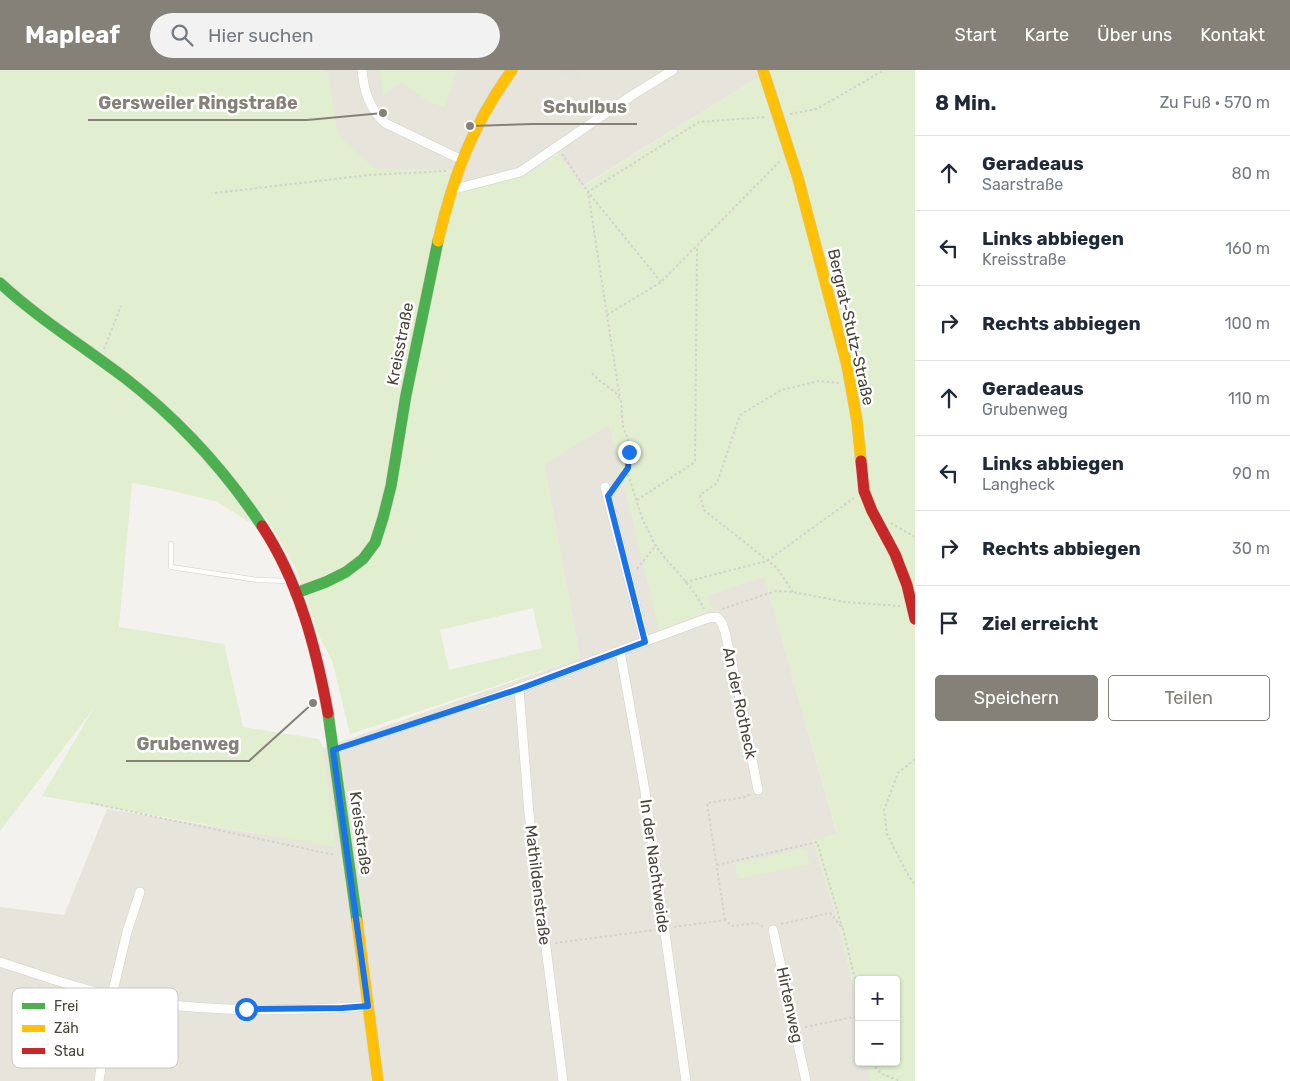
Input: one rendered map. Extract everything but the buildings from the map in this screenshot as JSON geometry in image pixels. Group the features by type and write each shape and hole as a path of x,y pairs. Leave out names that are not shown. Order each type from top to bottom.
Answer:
{"street":[{"path":"362,70 370,106 385,123 460,165"},
{"name":"Kreisstraße","path":"296,593 348,571 372,550 392,484 404,403 431,269 451,190 486,106 497,88 512,70"},
{"path":"451,190 520,172 673,70"},
{"name":"Bergrat-Stutz-Straße","path":"763,70 798,178 847,364 857,421 864,491 872,511 895,554 907,585 914,613"},
{"name":"Kreisstraße","path":"0,283 21,304 140,391 182,428 214,460 243,497 268,537 291,581 309,629 324,690 378,1081"},
{"path":"607,491 645,642"},
{"path":"479,703 713,618"},
{"name":"An der Rotheck","path":"713,618 722,623 727,640 758,790"},
{"name":"In der Nachtweide","path":"620,651 644,785 686,1081"},
{"name":"Mathildenstraße","path":"519,689 528,814 563,1081"},
{"path":"114,988 140,892"},
{"name":"Hirtenweg","path":"773,930 806,1081"},
{"path":"0,962 85,988"},
{"path":"178,1005 209,1008 342,1008 368,1006"},
{"path":"99,1081 101,1068"}],"lane":[{"path":"171,544 171,567 257,580 291,581"}],"path":[{"path":"588,192 699,122 778,116 817,109 884,70"},
{"path":"558,147 588,192 661,282"},
{"path":"607,316 661,282 790,152"},
{"path":"215,193 460,165"},
{"path":"588,192 621,401 623,427 628,438 628,468 640,514 656,545 695,592 713,618 722,609 776,591 793,592 914,613"},
{"path":"637,500 695,462 697,246"},
{"path":"99,360 121,306"},
{"path":"592,373 615,392 621,401"},
{"path":"793,592 777,568 704,510 700,495 717,483 740,415 781,390 819,381 850,384"},
{"path":"607,491 628,468"},
{"path":"685,582 768,560 864,491"},
{"path":"629,578 656,545"},
{"path":"333,750 479,703"},
{"path":"915,759 898,773 884,810 887,834 915,885"},
{"path":"725,920 707,803 746,797 758,790"},
{"path":"90,803 348,858"},
{"path":"718,865 817,842 855,980"},
{"path":"773,930 782,924 830,913 842,929"},
{"path":"39,988 41,975"},
{"path":"795,1028 855,1017"},
{"path":"875,1066 881,1074 901,1081"}],"shaded area":[{"path":"280,70 770,70 581,187 558,153 531,172 453,194 281,171"},
{"path":"558,70 580,70 576,82 557,76"},
{"path":"609,424 660,630 708,595 764,576 837,834 813,840 837,919 855,995 855,1066 869,1066 871,1081 0,1081 0,907 64,915 107,809 335,846 323,748 580,658 544,464"}],"green space":[{"path":"0,70 322,70 322,73 328,72 336,125 341,137 374,168 460,170 453,194 531,172 559,153 582,187 770,70 915,70 915,1081 871,1081 869,1066 900,1066 900,976 855,976 855,995 837,919 813,840 837,833 764,577 708,595 713,610 659,630 609,425 544,464 580,658 350,734 332,660 319,636 297,571 274,530 263,515 249,522 218,502 132,483 119,627 224,644 243,727 319,739 323,748 336,847 42,796 94,708 0,831","holes":["533,608 542,648 449,670 440,630"]},
{"path":"380,70 457,70 445,108 424,99 402,82 383,96"},
{"path":"806,848 810,864 738,879 735,864"}],"traffic: fast":[{"path":"296,593 346,572 363,559 375,543 391,486 406,395 438,241"},
{"path":"0,283 46,320 125,378 164,411 216,465 262,526"},
{"path":"328,713 357,921"}],"traffic: slow":[{"path":"438,241 450,194 466,151 486,110 512,70"},
{"path":"763,70 798,178 847,365 857,421 861,461"},
{"path":"357,921 378,1081"}],"traffic: jam":[{"path":"861,461 864,491 872,511 895,554 907,585 915,619"},
{"path":"262,526 275,547 296,593 312,640 328,713"}],"place":[{"name":"Gersweiler Ringstraße","path":"383,113"},
{"name":"Schulbus","path":"470,126"},
{"name":"Grubenweg","path":"313,703"}],"route":[{"path":"246,1009 368,1006 333,750 479,703 645,642 608,496 628,468 629,452"}]}
